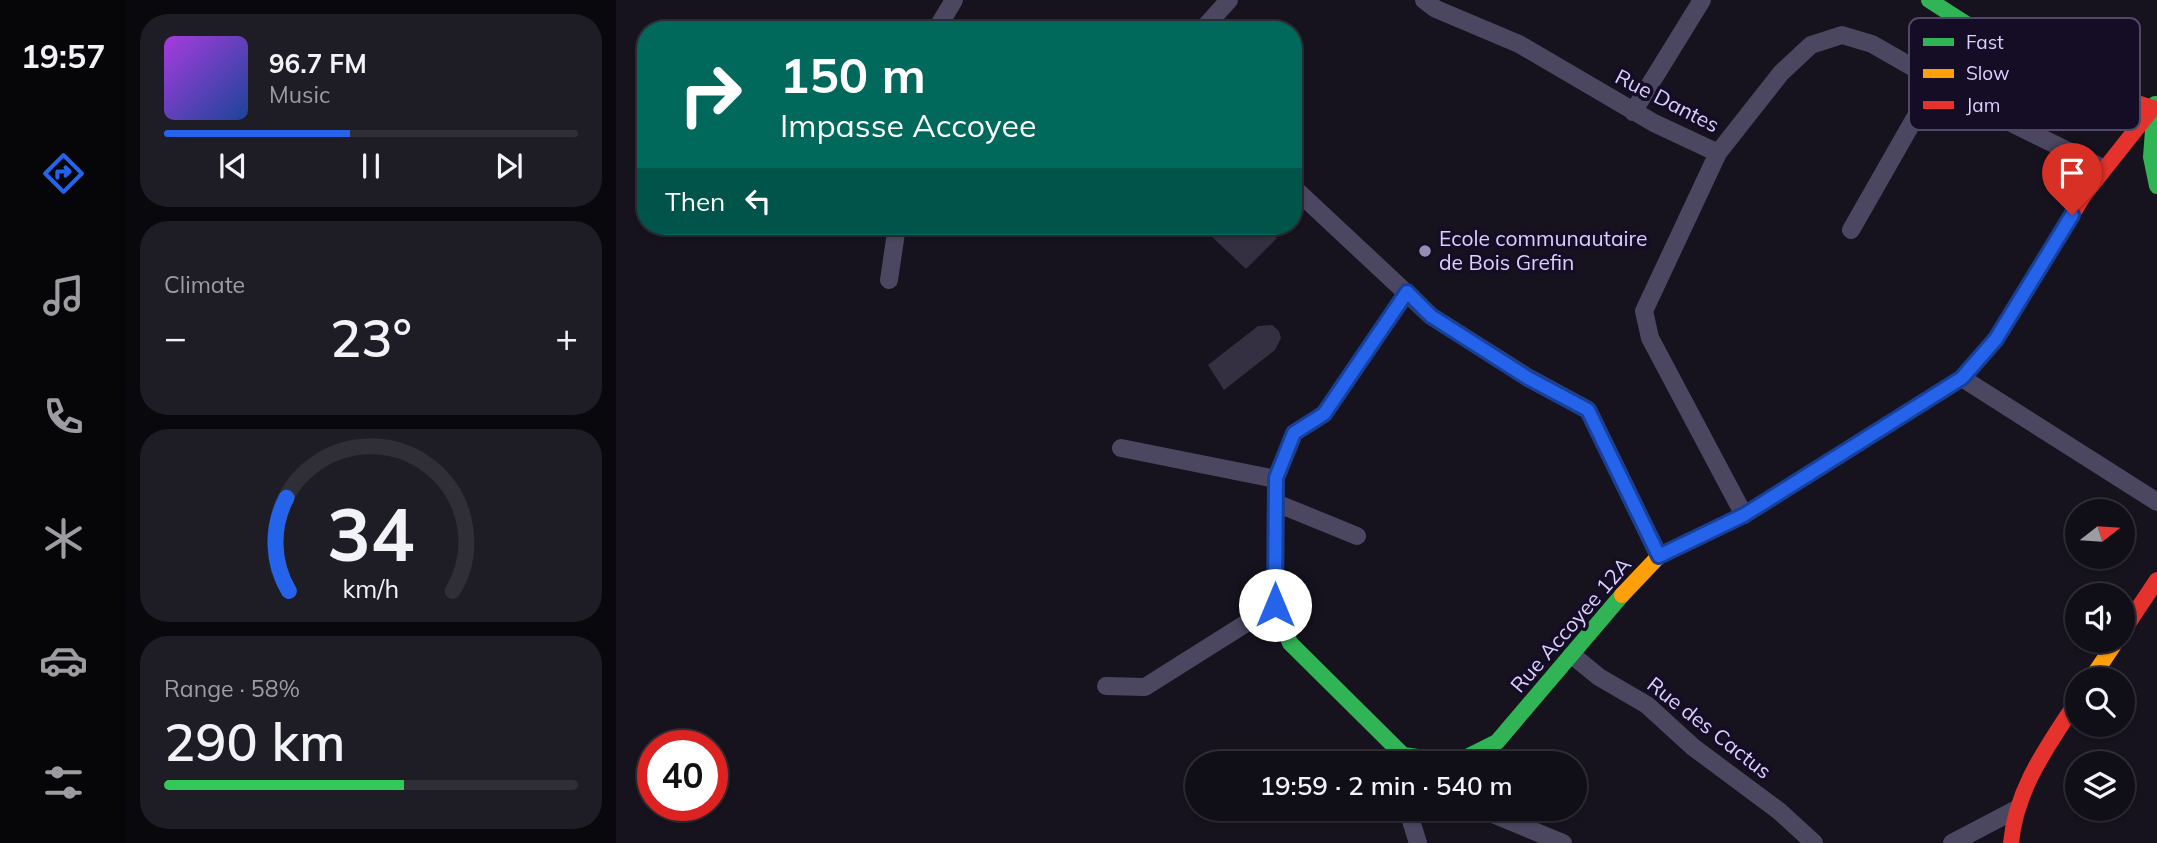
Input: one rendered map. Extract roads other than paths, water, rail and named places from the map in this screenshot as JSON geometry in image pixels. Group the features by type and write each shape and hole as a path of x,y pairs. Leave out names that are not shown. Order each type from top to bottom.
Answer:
{"street":[{"path":"941,21 954,0"},
{"path":"1210,21 1228,0"},
{"name":"Rue Dantes","path":"1424,0 1436,9 1519,44 1633,111 1718,153 1644,311 1650,338 1744,515"},
{"path":"1633,111 1702,0"},
{"path":"1929,0 1958,18"},
{"path":"1718,153 1782,73 1811,45 1842,35 1872,44 1909,65"},
{"path":"2155,104 2151,157 2157,186"},
{"name":"Rue Accoyee 12A","path":"2140,122 2155,104"},
{"path":"1852,230 1909,129"},
{"path":"2025,130 2103,168"},
{"name":"Rue Accoyee 12A","path":"1479,751 1497,742 1605,613 1659,556 1744,515 1962,378 1996,339 2103,168 2134,130"},
{"path":"1302,195 1431,316 1528,378 1588,410 1659,556"},
{"path":"888,280 896,235"},
{"name":"Rue Accoyee 12A","path":"1396,751 1290,643 1275,605 1276,478 1294,433 1324,414 1407,292"},
{"path":"1962,378 2157,502"},
{"path":"1121,448 1276,478"},
{"path":"1276,503 1357,536"},
{"path":"2135,613 2157,580"},
{"path":"1106,686 1145,687 1275,605"},
{"name":"Rue des Cactus","path":"1572,655 1599,677 1647,705 1693,747 1779,811 1814,843"},
{"path":"2011,843 2015,810 2022,791 2065,721"},
{"path":"1952,843 2015,810"},
{"path":"1411,821 1418,843"},
{"path":"1510,821 1563,843"}],"place":[{"name":"Ecole communautaire de Bois Grefin","path":"1425,251"}]}
